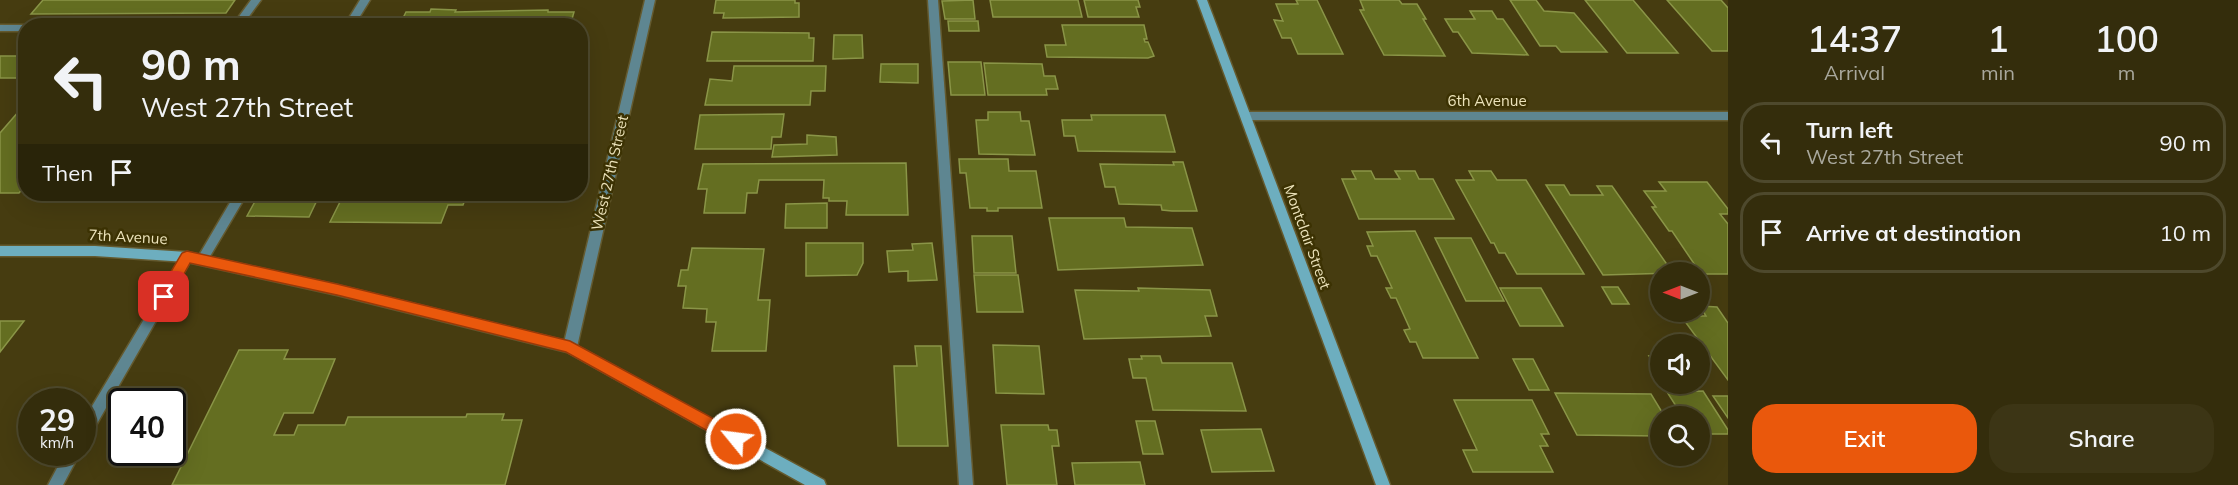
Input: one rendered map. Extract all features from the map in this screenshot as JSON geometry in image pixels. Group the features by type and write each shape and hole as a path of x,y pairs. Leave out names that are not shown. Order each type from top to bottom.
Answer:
{"street":[{"path":"243,18 256,0"},
{"path":"354,18 364,0"},
{"name":"West 27th Street","path":"570,347 650,0"},
{"path":"933,0 966,485"},
{"name":"Montclair Street","path":"1202,0 1383,485"},
{"path":"0,28 18,28"},
{"name":"6th Avenue","path":"1246,116 1728,116"},
{"path":"202,260 237,201"},
{"name":"7th Avenue","path":"0,251 95,251 187,257 337,290 570,347 819,485"},
{"path":"96,413 187,257"},
{"path":"55,485 66,466"}],"building":[{"path":"43,0 235,0 226,13 31,14"},
{"path":"716,0 795,0 795,3 799,3 799,17 723,18 724,13 714,13"},
{"path":"973,0 975,19 945,19 942,1"},
{"path":"990,0 1078,0 1082,17 993,17"},
{"path":"1084,0 1138,0 1140,7 1136,7 1139,17 1088,17"},
{"path":"1296,0 1317,0 1343,54 1298,54 1291,38 1282,38 1274,20 1283,21 1276,4 1298,4"},
{"path":"1360,0 1399,0 1402,4 1417,4 1426,19 1423,19 1445,56 1384,55 1360,10 1364,10"},
{"path":"1510,0 1536,0 1544,11 1574,13 1607,52 1561,52 1556,46 1540,46"},
{"path":"1585,0 1633,0 1678,53 1627,53"},
{"path":"1667,0 1721,0 1728,8 1728,51 1712,51"},
{"path":"431,9 456,10 455,12 548,10 548,12 574,12 572,18 403,18 406,12 430,12"},
{"path":"1470,11 1492,11 1497,19 1503,19 1528,55 1472,53 1458,32 1453,32 1445,19 1475,19"},
{"path":"948,21 978,21 979,31 949,31"},
{"path":"1062,25 1144,25 1147,39 1144,39 1148,42 1154,56 1148,58 1047,57 1045,45 1066,45"},
{"path":"712,32 809,33 809,38 814,38 813,61 707,61"},
{"path":"834,35 862,35 863,58 833,59"},
{"path":"0,56 18,56 18,78 0,78"},
{"path":"948,62 981,62 985,95 951,95"},
{"path":"984,63 1042,64 1044,76 1055,76 1058,89 1046,89 1047,95 988,95"},
{"path":"881,64 918,64 918,83 880,82"},
{"path":"734,66 826,66 825,91 811,91 810,105 705,105 710,79 732,81"},
{"path":"18,112 18,193 0,193 0,133"},
{"path":"988,112 1020,112 1021,121 1029,121 1035,155 979,154 976,120 988,120"},
{"path":"784,114 781,137 772,137 771,149 695,149 700,115"},
{"path":"1091,115 1165,115 1175,152 1078,151 1075,136 1064,136 1062,120 1092,120"},
{"path":"807,135 836,137 837,155 772,157 774,145 807,144"},
{"path":"959,159 1008,159 1009,171 1036,171 1042,208 998,208 998,211 987,211 987,208 970,208 966,173 960,173"},
{"path":"1173,162 1183,162 1197,211 1162,210 1161,205 1119,204 1115,187 1105,187 1100,164 1174,165"},
{"path":"906,163 908,215 846,215 847,201 829,201 829,198 823,198 824,180 759,180 757,193 747,193 745,213 704,213 707,189 698,189 703,164"},
{"path":"1352,171 1371,171 1375,179 1400,179 1395,171 1415,171 1419,179 1433,179 1454,219 1359,219 1342,179 1356,179"},
{"path":"1469,171 1491,171 1497,180 1526,180 1584,274 1517,274 1505,253 1499,253 1494,243 1491,243 1456,180 1474,180"},
{"path":"1659,182 1707,182 1728,209 1728,214 1720,214 1728,224 1728,274 1710,274 1710,262 1693,262 1652,207 1656,207 1644,191 1666,191"},
{"path":"1546,185 1564,185 1570,195 1603,195 1597,186 1612,186 1665,262 1650,262 1650,274 1603,275"},
{"path":"255,201 317,201 309,217 247,216"},
{"path":"340,201 464,201 463,205 448,205 441,223 330,222"},
{"path":"827,203 827,228 785,228 786,204"},
{"path":"1049,218 1124,218 1126,227 1192,228 1203,265 1058,270"},
{"path":"1415,231 1478,358 1423,358 1416,342 1410,342 1404,330 1410,329 1396,298 1391,298 1386,288 1392,288 1377,256 1371,256 1367,246 1373,246 1367,232"},
{"path":"972,236 1012,236 1016,273 974,273"},
{"path":"1435,238 1471,238 1504,301 1466,301"},
{"path":"806,243 863,243 863,263 857,275 806,276"},
{"path":"932,243 937,280 908,281 908,271 889,272 887,251 913,250 912,244"},
{"path":"692,248 764,249 758,300 770,300 766,351 712,351 716,322 706,322 707,309 683,308 686,286 678,286 681,270 688,270"},
{"path":"974,275 1018,275 1023,312 977,312"},
{"path":"1602,287 1618,287 1629,304 1612,304"},
{"path":"1138,288 1210,290 1217,316 1205,316 1211,336 1084,339 1075,290 1139,291"},
{"path":"1500,288 1541,288 1563,326 1520,326"},
{"path":"1710,307 1717,307 1728,323 1728,380 1710,355 1710,334 1694,334 1685,322 1710,322"},
{"path":"0,321 24,321 0,352"},
{"path":"993,345 1039,346 1044,394 996,393"},
{"path":"915,346 941,346 948,446 898,446 894,366 917,366"},
{"path":"239,350 288,350 284,359 335,359 313,413 284,413 274,435 294,435 298,425 345,425 348,417 466,417 467,414 504,414 502,420 522,420 505,485 172,485 181,466 186,466 186,457"},
{"path":"1141,356 1160,356 1162,363 1232,363 1246,411 1153,410 1146,378 1133,378 1129,359 1142,359"},
{"path":"1513,359 1533,359 1549,390 1529,390"},
{"path":"1555,393 1651,394 1658,406 1650,406 1650,436 1577,435"},
{"path":"1668,394 1705,394 1728,430 1728,434 1710,434 1710,406 1676,406"},
{"path":"1713,396 1728,396 1728,418"},
{"path":"1454,400 1532,400 1549,434 1541,434 1548,446 1540,446 1553,472 1473,472 1463,450 1477,450"},
{"path":"1136,421 1155,421 1163,454 1143,454"},
{"path":"1001,425 1048,425 1049,430 1057,430 1059,446 1052,446 1057,485 1007,485"},
{"path":"1261,429 1274,471 1212,472 1201,430"},
{"path":"1140,462 1145,485 1075,485 1072,463"}],"route":[{"path":"164,297 187,257 337,290 547,341 570,347 736,439"}]}
